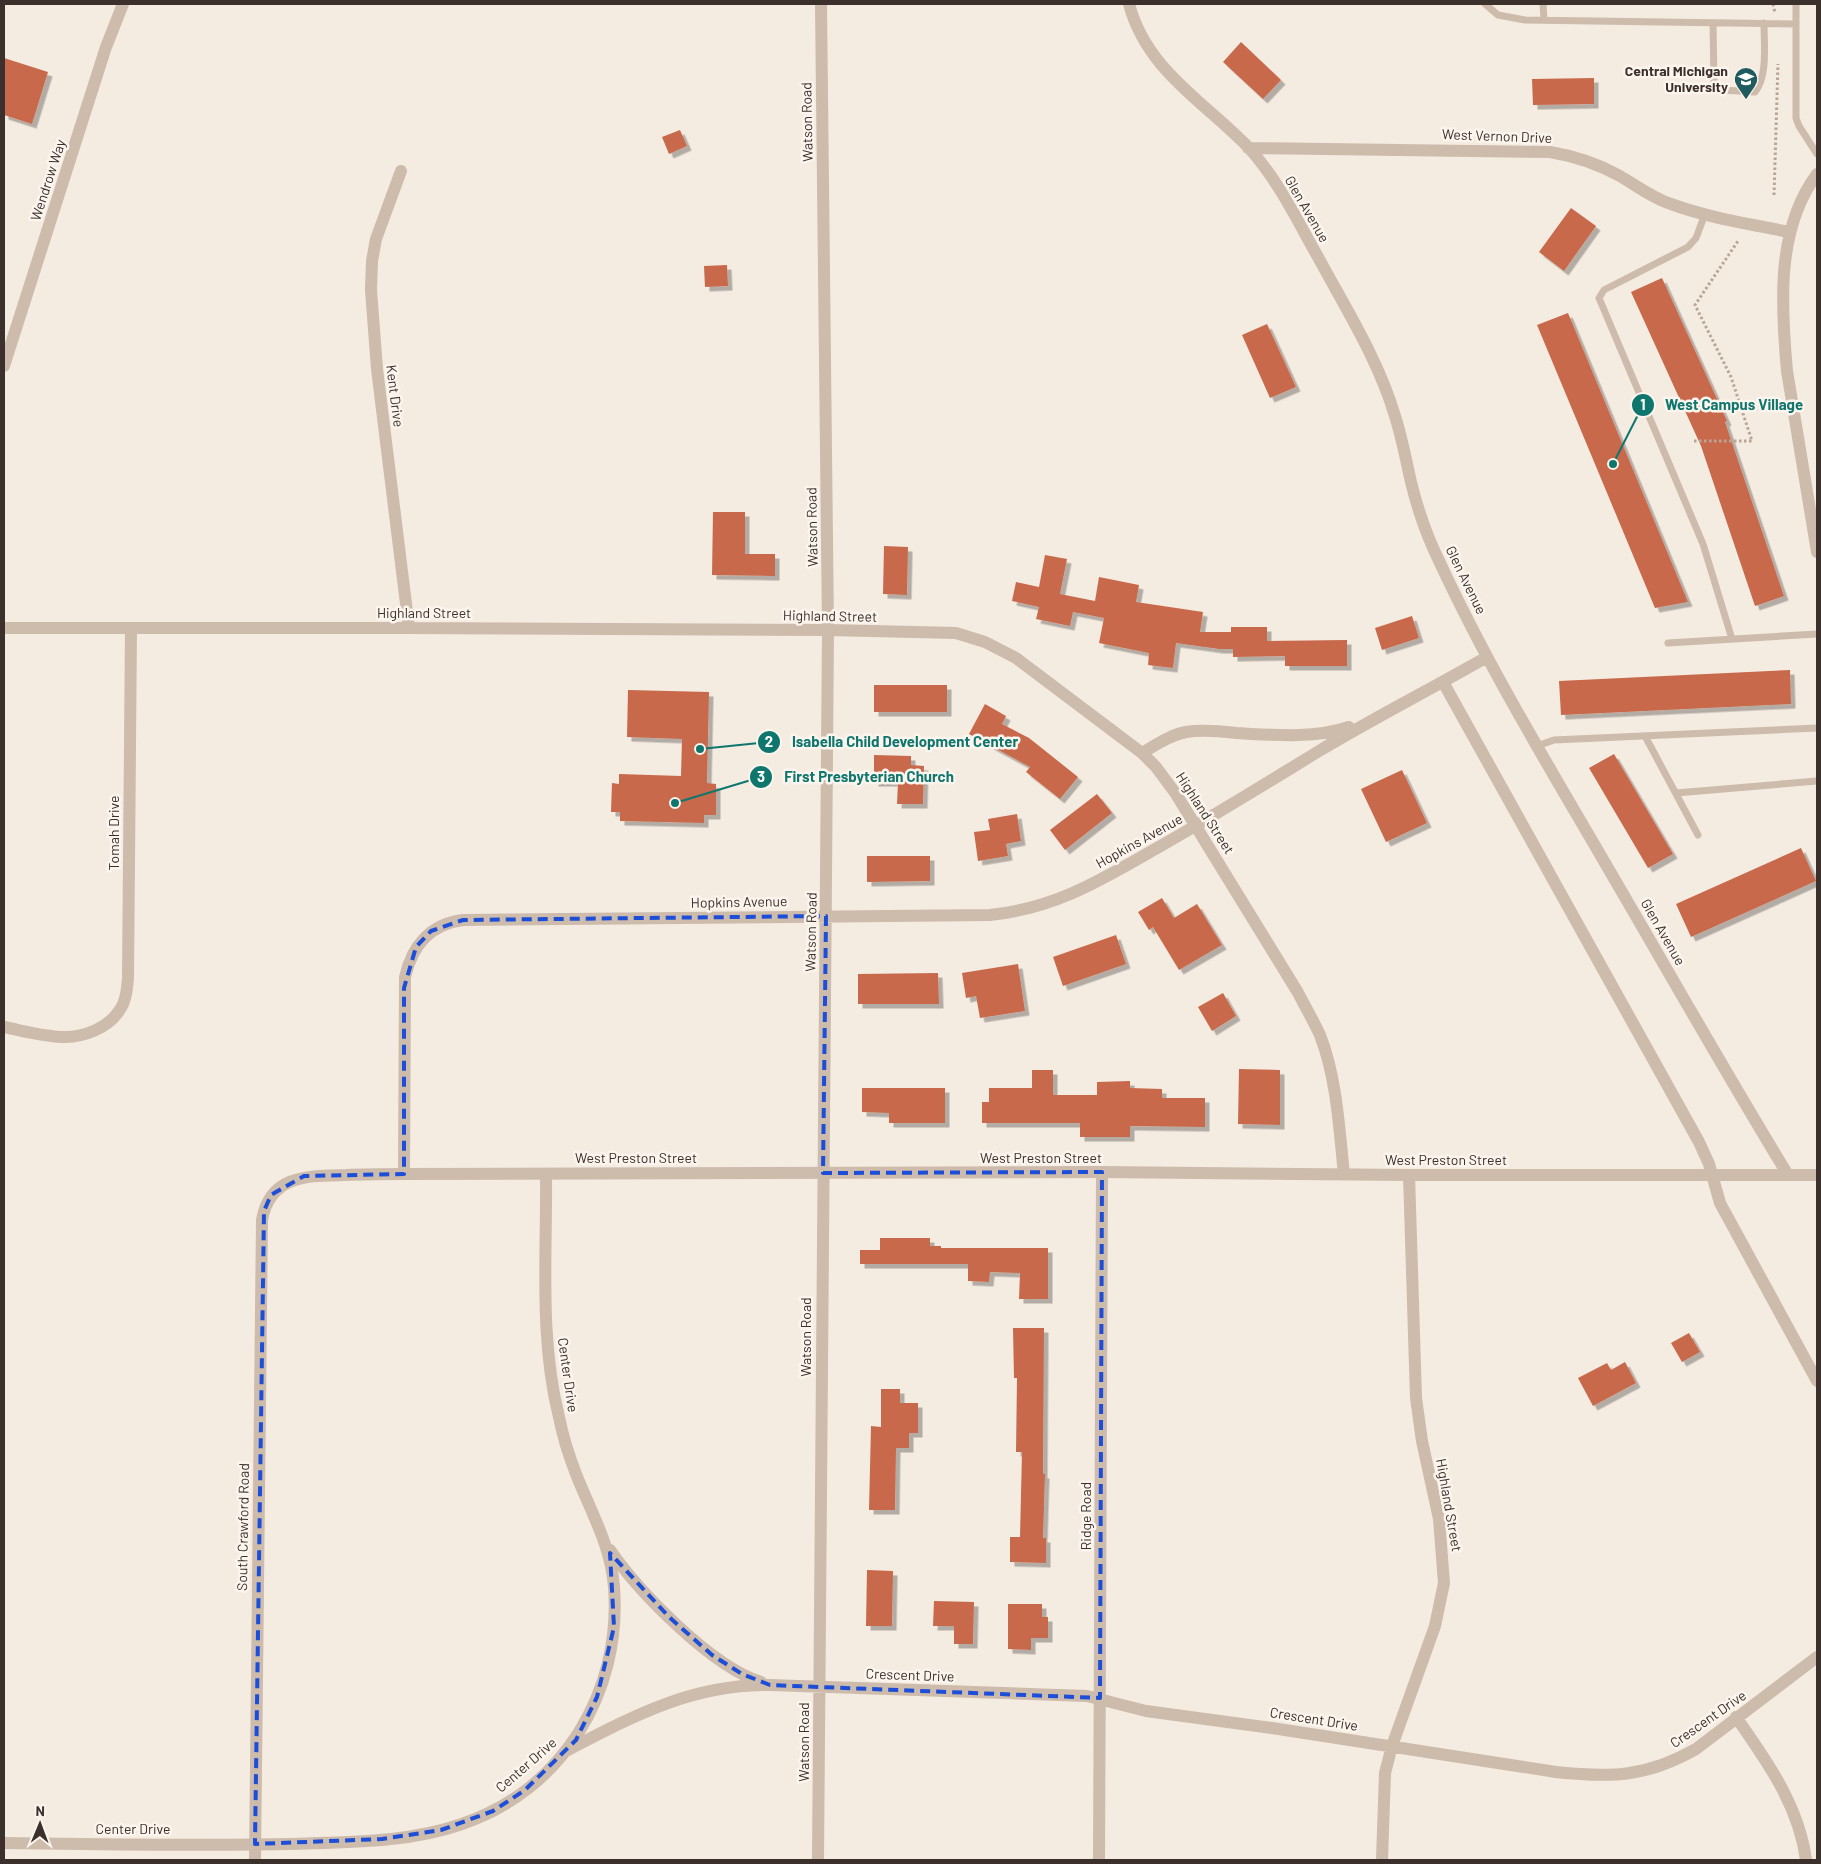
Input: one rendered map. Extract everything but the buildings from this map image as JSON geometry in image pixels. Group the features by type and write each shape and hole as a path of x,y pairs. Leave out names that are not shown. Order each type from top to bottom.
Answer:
{"street":[{"name":"Wendrow Way","path":"4,366 106,47 123,4"},
{"name":"Watson Road","path":"818,1860 828,630 821,4"},
{"name":"Glen Avenue","path":"1130,4 1137,27 1149,49 1160,63 1189,95 1248,148 1280,190 1378,367 1396,416 1412,485 1428,535 1440,564 1487,657 1537,746 1788,1174"},
{"name":"West Vernon Drive","path":"1248,148 1550,152 1583,159 1601,166 1657,199 1705,214 1790,232"},
{"name":"Kent Drive","path":"401,171 376,239 372,261 371,290 375,352 409,628"},
{"path":"1817,174 1799,203 1790,232 1784,278 1784,344 1790,394 1817,552"},
{"name":"Highland Street","path":"4,628 828,630 956,633 985,642 1016,658 1142,753 1165,779 1297,991 1320,1036 1335,1094 1344,1174"},
{"name":"Tomah Drive","path":"4,1027 64,1037 87,1033 100,1028 114,1017 120,1010 126,995 128,978 131,628"},
{"name":"Hopkins Avenue","path":"404,1174 405,977 416,947 422,938 431,931 452,921 463,920 990,915 1036,907 1087,888 1196,826 1371,720 1487,657"},
{"path":"1443,682 1700,1142 1720,1203 1817,1381"},
{"name":"Hopkins Avenue","path":"1142,753 1168,738 1187,732 1212,731 1309,735 1329,733 1371,720"},
{"name":"West Preston Street","path":"271,1195 286,1183 304,1176 404,1174 1102,1172 1409,1175 1817,1175"},
{"name":"Ridge Road","path":"1100,1860 1102,1172"},
{"name":"Center Drive","path":"4,1843 255,1844 382,1839 423,1834 459,1825 510,1802 543,1774 576,1740 590,1713 609,1660 615,1606 613,1575 606,1545 573,1465 564,1438 552,1388 546,1309 546,1174"},
{"name":"Highland Street","path":"1382,1860 1384,1782 1392,1746 1435,1626 1444,1583 1439,1520 1422,1441 1416,1398 1409,1175"},
{"name":"South Crawford Road","path":"255,1860 262,1230 264,1211 271,1195"},
{"name":"Crescent Drive","path":"606,1545 635,1582 669,1617 697,1642 730,1668 753,1680 770,1685"},
{"name":"Crescent Drive","path":"566,1752 632,1716 679,1698 737,1685 770,1685 1073,1695 1100,1698 1146,1711 1564,1772 1616,1775 1646,1771 1678,1759 1696,1749 1817,1657"},
{"path":"1736,1718 1770,1765 1781,1785 1799,1827 1806,1860"}],"lane":[{"path":"1485,4 1498,15 1525,20 1795,24"},
{"path":"1543,4 1544,20"},
{"path":"1796,4 1796,118 1798,126 1817,154"},
{"path":"1712,22 1714,81 1716,88 1755,92 1760,86 1763,76 1764,23"},
{"path":"1705,214 1696,238 1688,247 1604,290 1599,298 1703,544 1732,639"},
{"path":"1668,642 1817,634"},
{"path":"1537,746 1554,740 1817,728"},
{"path":"1645,736 1698,835"},
{"path":"1676,793 1817,781"}],"path":[{"path":"1774,195 1778,62"},
{"path":"1694,441 1752,441 1732,377 1695,305 1738,241"}],"highlighted area":[{"path":"826,916 823,1173 1102,1172 1100,1698 770,1685 742,1674 712,1655 669,1617 610,1553 614,1627 597,1697 576,1740 525,1790 493,1811 441,1830 382,1839 255,1844 264,1211 271,1195 304,1176 404,1174 404,988 416,947 431,931 463,920"}],"place":[{"name":"Central Michigan University","path":"1746,100"},
{"name":"West Campus Village","path":"1613,464"},
{"name":"Isabella Child Development Center","path":"700,749"},
{"name":"First Presbyterian Church","path":"675,803"}]}
